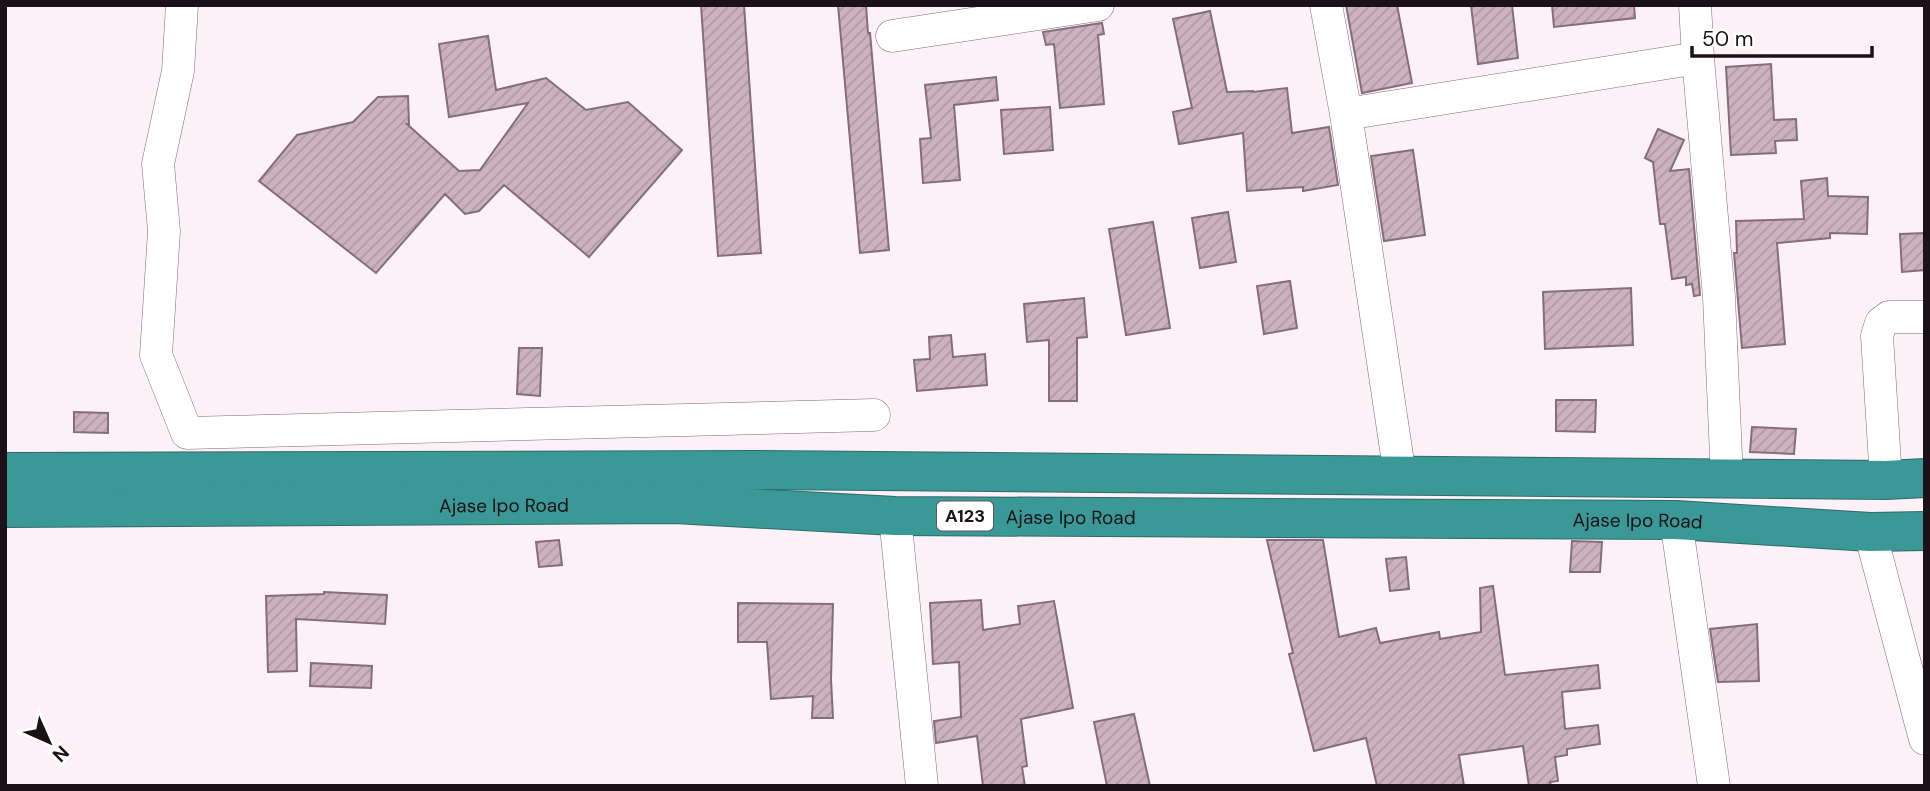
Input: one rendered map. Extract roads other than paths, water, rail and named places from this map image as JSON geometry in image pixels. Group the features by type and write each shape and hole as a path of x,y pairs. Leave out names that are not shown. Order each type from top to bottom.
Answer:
{"highway":[{"name":"Ajase Ipo Road","path":"5,472 751,470 1400,477 1925,478"},
{"name":"Ajase Ipo Road","path":"5,508 675,504 895,516 1676,520 1870,532 1925,531"}],"street":[{"path":"182,5 178,71 158,164 164,231 156,355 187,433 874,415"},
{"path":"892,36 1040,9 1098,5"},
{"path":"1326,5 1346,114 1400,477"},
{"path":"1695,5 1719,297 1727,479"},
{"path":"1346,114 1698,58"},
{"path":"1886,480 1877,336 1881,323 1889,317 1925,317"},
{"path":"895,516 922,786"},
{"path":"1676,520 1714,786"},
{"path":"1870,532 1925,738"}]}
